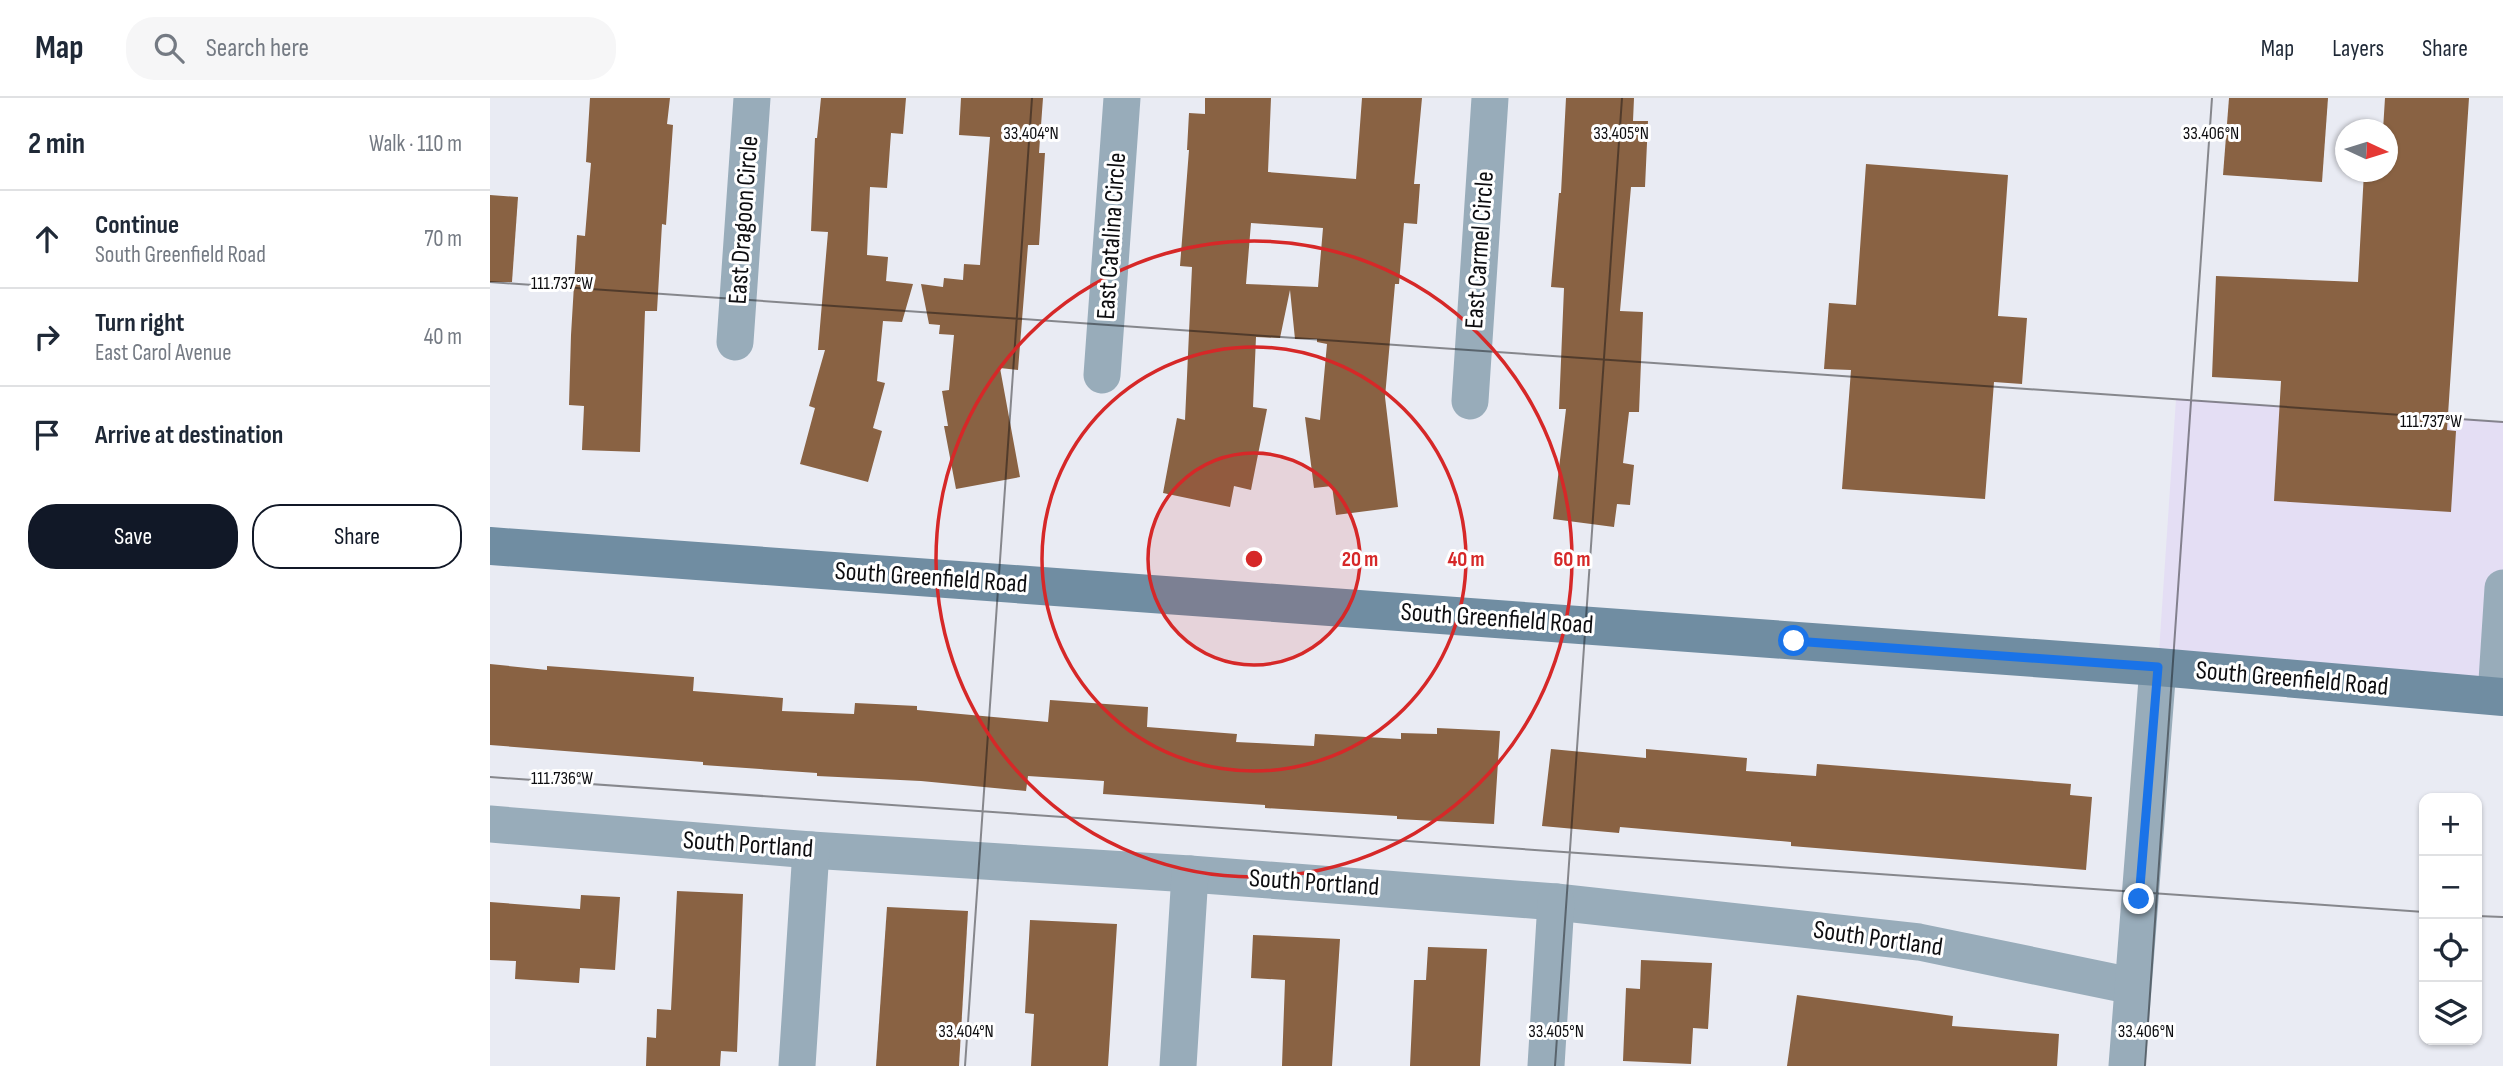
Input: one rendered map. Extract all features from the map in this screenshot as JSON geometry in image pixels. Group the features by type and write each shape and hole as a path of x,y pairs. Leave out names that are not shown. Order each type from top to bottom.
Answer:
{"main road":[{"name":"South Greenfield Road","path":"490,546 2158,667 2500,696"}],"street":[{"name":"East Dragoon Circle","path":"735,342 752,98"},
{"name":"East Catalina Circle","path":"1102,375 1122,98"},
{"name":"East Carmel Circle","path":"1469,401 1490,98"},
{"path":"2500,696 2503,588"},
{"path":"2127,1066 2158,667"},
{"name":"South Portland","path":"490,824 811,850 1190,874 1556,902 1919,942 2132,986"},
{"path":"797,1066 811,850"},
{"path":"1178,1066 1190,874"},
{"path":"1546,1066 1556,902"}],"shaded area":[{"path":"2176,399 2503,422 2503,694 2158,667"}],"building":[{"path":"590,98 670,98 667,124 673,125 666,225 662,224 657,311 645,311 640,452 582,450 584,406 569,405 577,235 585,236 591,163 586,162"},
{"path":"821,98 906,98 903,134 891,133 887,188 870,187 867,255 888,257 886,281 913,284 902,322 883,321 877,381 885,383 873,428 882,431 868,482 800,464 815,408 809,406 825,350 818,350 828,232 811,231 815,138"},
{"path":"961,98 1043,98 1039,153 1045,153 1039,245 1028,245 1018,370 1000,368 1020,477 956,489 944,426 948,426 942,391 949,390 954,335 939,334 940,325 929,324 921,284 943,287 944,278 963,280 964,264 980,265 990,137 959,135"},
{"path":"1205,98 1271,98 1268,172 1356,179 1362,98 1422,98 1414,184 1420,184 1417,224 1404,223 1399,284 1395,284 1385,397 1398,507 1336,515 1332,486 1314,488 1305,417 1320,420 1327,344 1317,342 1317,339 1295,339 1290,290 1280,338 1256,337 1253,407 1267,409 1251,490 1234,486 1230,507 1163,493 1177,418 1185,420 1192,267 1180,266 1189,150 1189,113 1205,114","holes":["1251,223 1323,228 1318,287 1246,284"]},
{"path":"1566,98 1634,98 1633,121 1648,121 1645,187 1631,187 1620,311 1643,312 1639,412 1629,412 1623,463 1634,465 1630,505 1617,504 1614,527 1553,519 1566,409 1559,409 1564,288 1551,287 1561,193"},
{"path":"2229,98 2328,98 2322,182 2223,175"},
{"path":"2385,98 2469,98 2447,430 2456,431 2451,512 2274,501 2281,381 2212,377 2216,276 2358,282 2363,182 2398,182 2398,119 2384,119"},
{"path":"1866,164 2008,175 1998,316 2027,318 2022,384 1994,382 1985,499 1842,489 1851,370 1824,369 1829,303 1856,305"},
{"path":"490,195 518,197 512,282 490,282"},
{"path":"490,664 547,670 547,666 694,677 693,691 783,698 782,711 854,714 855,703 917,706 917,710 1048,722 1050,700 1148,707 1147,727 1237,734 1236,742 1314,746 1315,734 1401,739 1401,733 1437,734 1437,728 1500,731 1494,824 1397,819 1397,816 1103,794 1104,781 1028,776 1026,791 921,781 817,776 817,773 703,765 703,762 490,745"},
{"path":"1551,749 1646,758 1646,749 1747,758 1746,771 1816,776 1817,764 2071,784 2070,795 2092,797 2086,870 1791,846 1791,842 1620,827 1619,833 1542,826"},
{"path":"677,891 743,894 737,1052 721,1051 720,1066 646,1066 647,1037 656,1038 657,1009 671,1010"},
{"path":"581,895 620,897 615,970 580,968 579,983 515,979 516,961 490,960 490,902 580,909"},
{"path":"887,907 968,911 959,1066 876,1066"},
{"path":"1030,920 1117,924 1108,1066 1031,1066 1034,1014 1025,1013"},
{"path":"1253,935 1340,939 1332,1066 1282,1066 1285,980 1251,978"},
{"path":"1428,947 1487,949 1480,1066 1410,1066 1414,980 1426,980"},
{"path":"1641,960 1712,963 1708,1029 1693,1028 1691,1064 1623,1061 1626,988 1640,989"},
{"path":"1797,995 1953,1016 1952,1026 2059,1034 2057,1066 1787,1066"}],"route":[{"path":"1794,641 2158,667 2139,899"}]}
